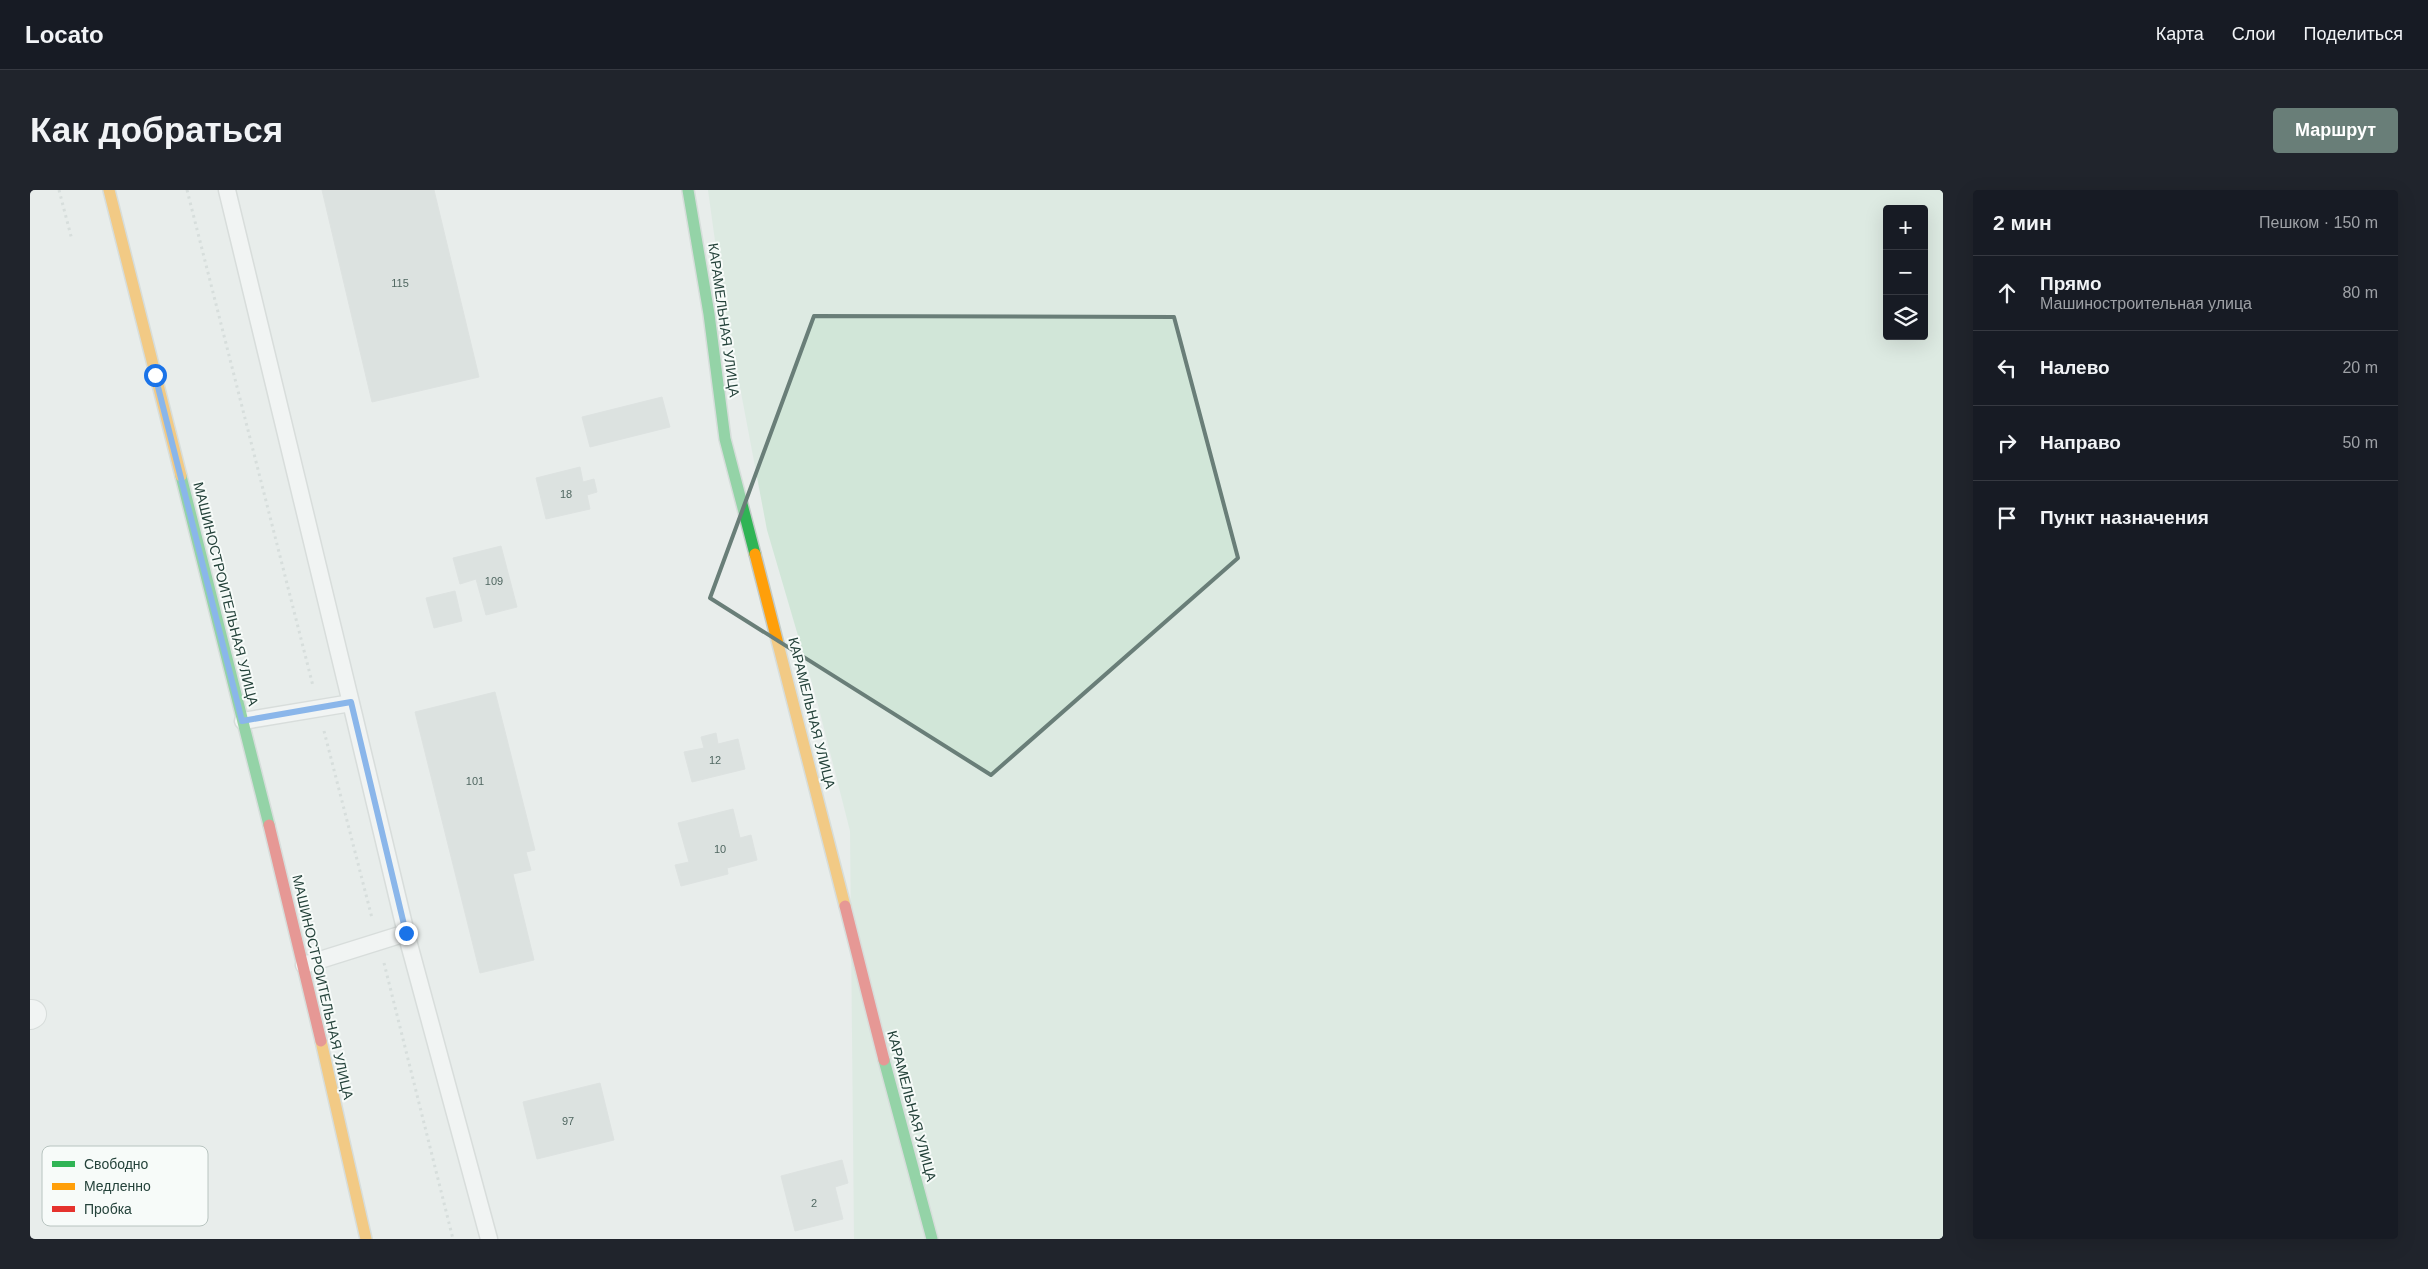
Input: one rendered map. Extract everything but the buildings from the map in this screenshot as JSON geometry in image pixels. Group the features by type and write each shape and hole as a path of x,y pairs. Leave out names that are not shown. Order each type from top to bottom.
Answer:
{"street":[{"name":"МАШИНОСТРОИТЕЛЬНАЯ УЛИЦА","path":"109,190 304,965 366,1239"},
{"name":"КАРАМЕЛЬНАЯ УЛИЦА","path":"688,190 709,314 725,439 886,1068 932,1239"}],"lane":[{"path":"228,190 406,933 488,1239"},
{"path":"242,721 351,702"},
{"path":"304,965 406,933"}],"path":[{"path":"59,190 72,240"}],"highlighted area":[{"path":"814,316 1174,317 1238,558 991,775 710,598"}],"green space":[{"path":"708,190 1943,190 1943,1239 854,1239 850,831 816,697 767,530 722,292"}],"traffic: fast":[{"path":"688,190 709,314 725,439 755,554"},
{"path":"181,476 269,825"},
{"path":"884,1060 932,1239"}],"traffic: slow":[{"path":"109,190 181,476"},
{"path":"755,554 845,906"},
{"path":"321,1041 366,1239"}],"traffic: jam":[{"path":"269,825 321,1041"},
{"path":"845,906 884,1060"}],"route":[{"path":"155,375 242,721 351,702 406,933"}]}
